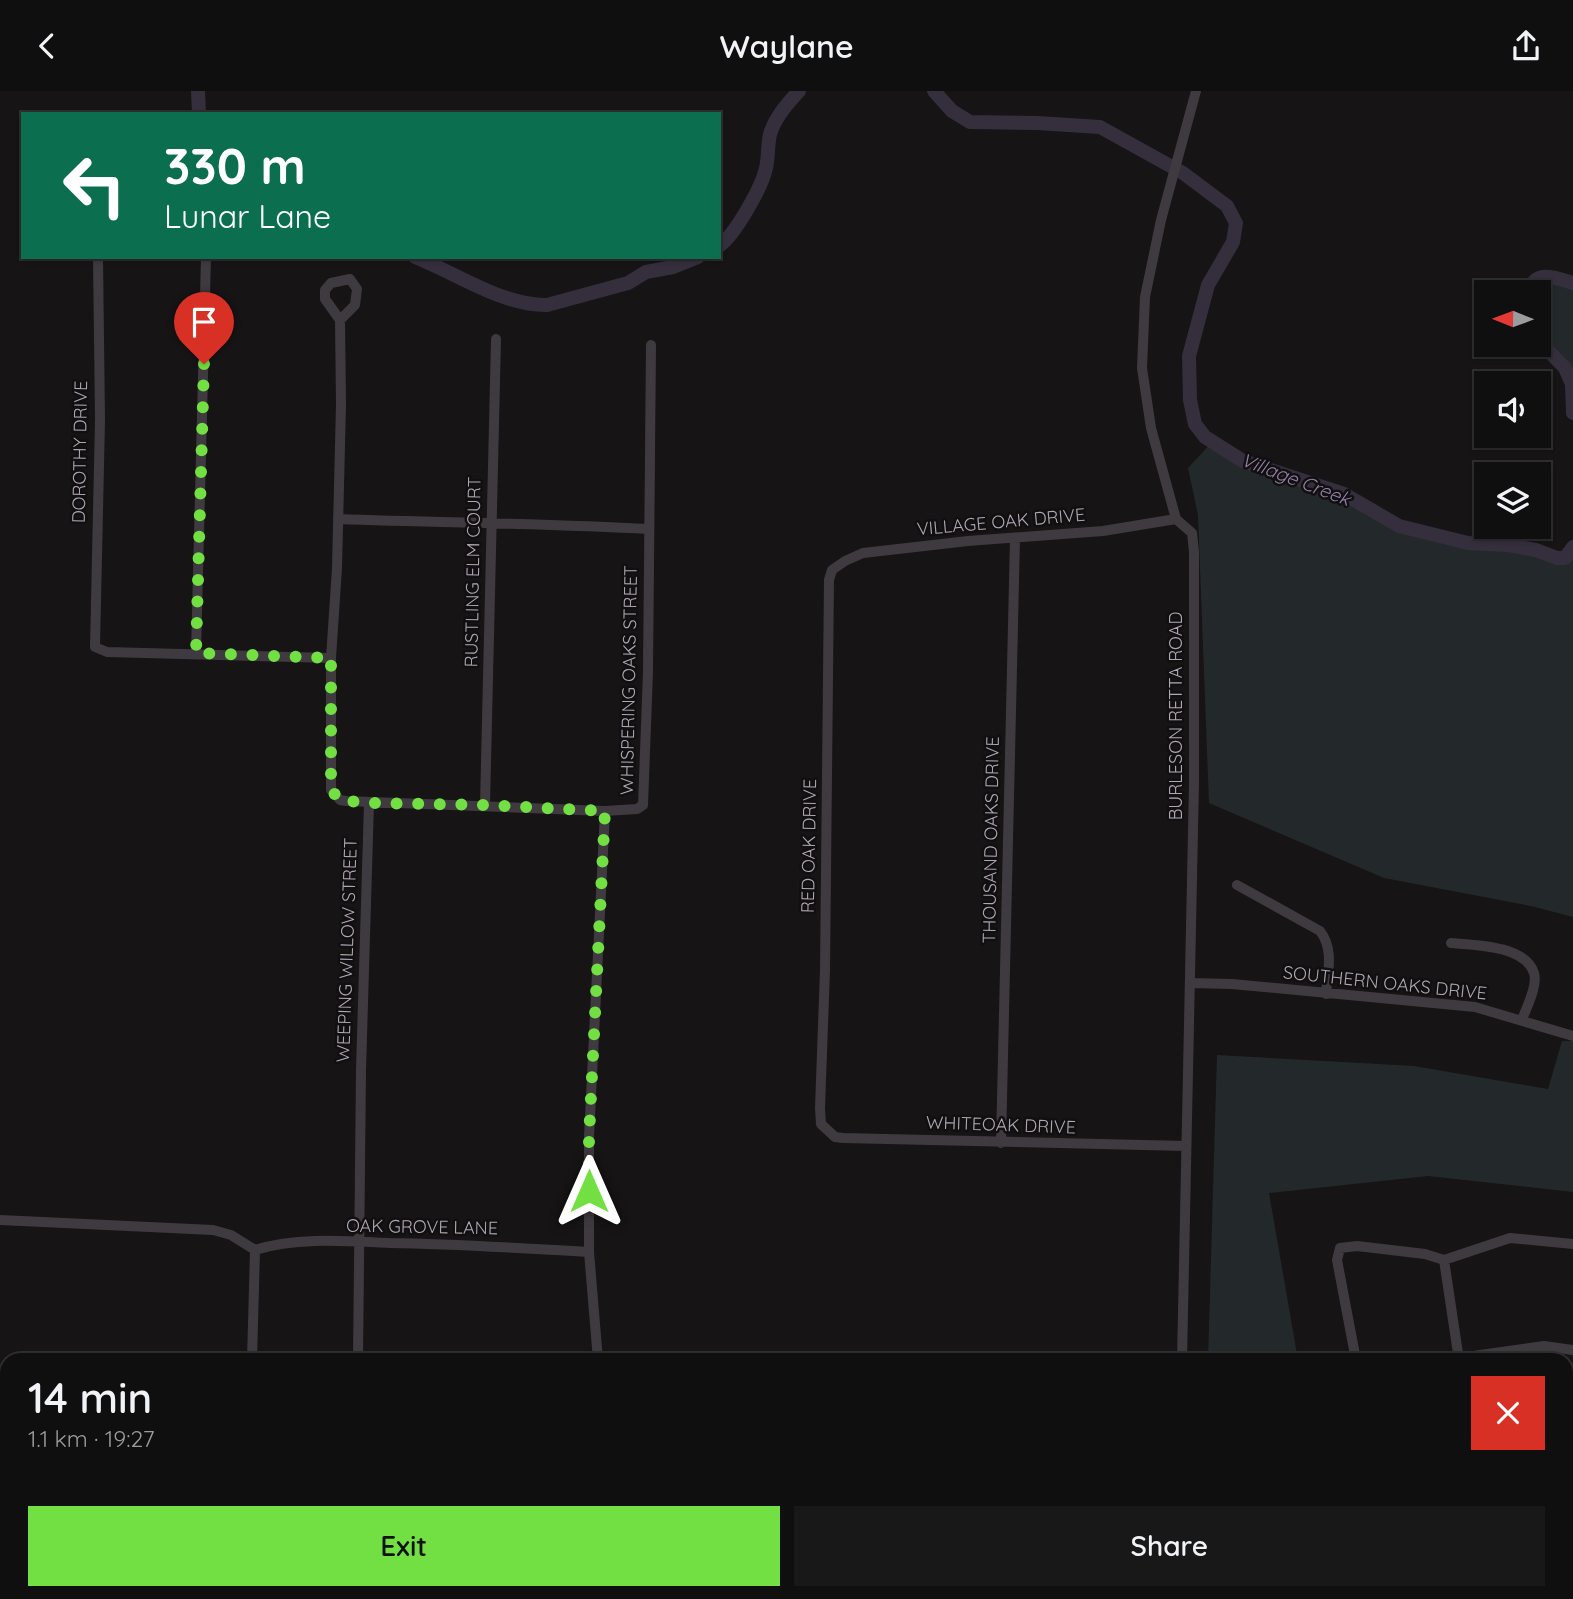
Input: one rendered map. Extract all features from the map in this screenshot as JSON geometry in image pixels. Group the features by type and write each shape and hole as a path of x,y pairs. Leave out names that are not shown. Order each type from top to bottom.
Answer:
{"street":[{"name":"BURLESON RETTA ROAD","path":"1182,1353 1194,783 1194,552 1192,533 1176,519 1151,428 1142,368 1145,297 1161,220 1196,91"},
{"name":"DOROTHY DRIVE","path":"98,259 100,420 94,647 107,652 196,653"},
{"path":"206,259 196,653 331,658"},
{"path":"340,320 341,404 331,658 331,790 340,800 369,803 605,811"},
{"name":"RUSTLING ELM COURT","path":"485,805 496,339"},
{"name":"WHISPERING OAKS STREET","path":"597,1353 589,1252 589,1137 605,811 637,809 643,805 645,797 651,345"},
{"name":"VILLAGE OAK DRIVE","path":"832,570 863,553 1104,531 1176,519"},
{"path":"338,520 491,525 558,523 649,529"},
{"name":"THOUSAND OAKS DRIVE","path":"1001,1143 1015,538"},
{"name":"RED OAK DRIVE","path":"821,1124 829,580 832,570"},
{"name":"WEEPING WILLOW STREET","path":"358,1353 361,1070 369,803"},
{"path":"1237,885 1320,931 1330,950 1326,994"},
{"path":"1451,943 1511,951 1525,960 1534,973 1522,1020"},
{"name":"SOUTHERN OAKS DRIVE","path":"1189,983 1475,1007 1573,1036"},
{"name":"WHITEOAK DRIVE","path":"821,1124 835,1137 843,1138 1186,1146"},
{"path":"0,1220 220,1231 231,1235 255,1250 252,1353"},
{"path":"1355,1353 1337,1260 1340,1248 1357,1246 1425,1254 1444,1260 1510,1238 1573,1244"},
{"name":"OAK GROVE LANE","path":"255,1250 274,1244 361,1242 491,1245 589,1252"},
{"path":"1444,1260 1458,1353"},
{"path":"1491,1353 1544,1346 1573,1350"}],"shaded area":[{"path":"1547,275 1573,283 1573,413 1572,383 1564,368 1551,354 1551,280 1537,280"},
{"path":"1213,441 1243,461 1344,494 1399,526 1468,543 1508,545 1536,550 1557,558 1565,558 1573,547 1573,917 1531,906 1384,878 1209,803 1198,515 1188,468"},
{"path":"1562,1041 1573,1041 1573,1192 1428,1176 1269,1193 1297,1353 1208,1353 1217,1055 1414,1066 1548,1089"}],"waterway":[{"name":"Village Creek","path":"198,91 199,112"},
{"name":"Village Creek","path":"721,244 733,232 754,198 766,168 771,131 780,114 799,91"},
{"name":"Village Creek","path":"934,91 952,111 970,122 1100,127 1183,173 1227,206 1236,223 1233,242 1208,285 1189,356 1190,400 1195,424 1205,437 1243,461 1344,494 1399,526 1468,543 1508,545 1536,550 1557,558 1565,558 1573,547"},
{"name":"Village Creek","path":"420,259 497,294 530,304 547,305 628,283 646,272 673,267 693,259"},
{"name":"Village Creek","path":"1536,280 1553,277 1573,283"},
{"name":"Village Creek","path":"1551,353 1565,368 1572,384 1573,413"}],"route":[{"path":"204,364 196,653 331,658 331,790 340,800 605,811 589,1137 589,1191"}]}
